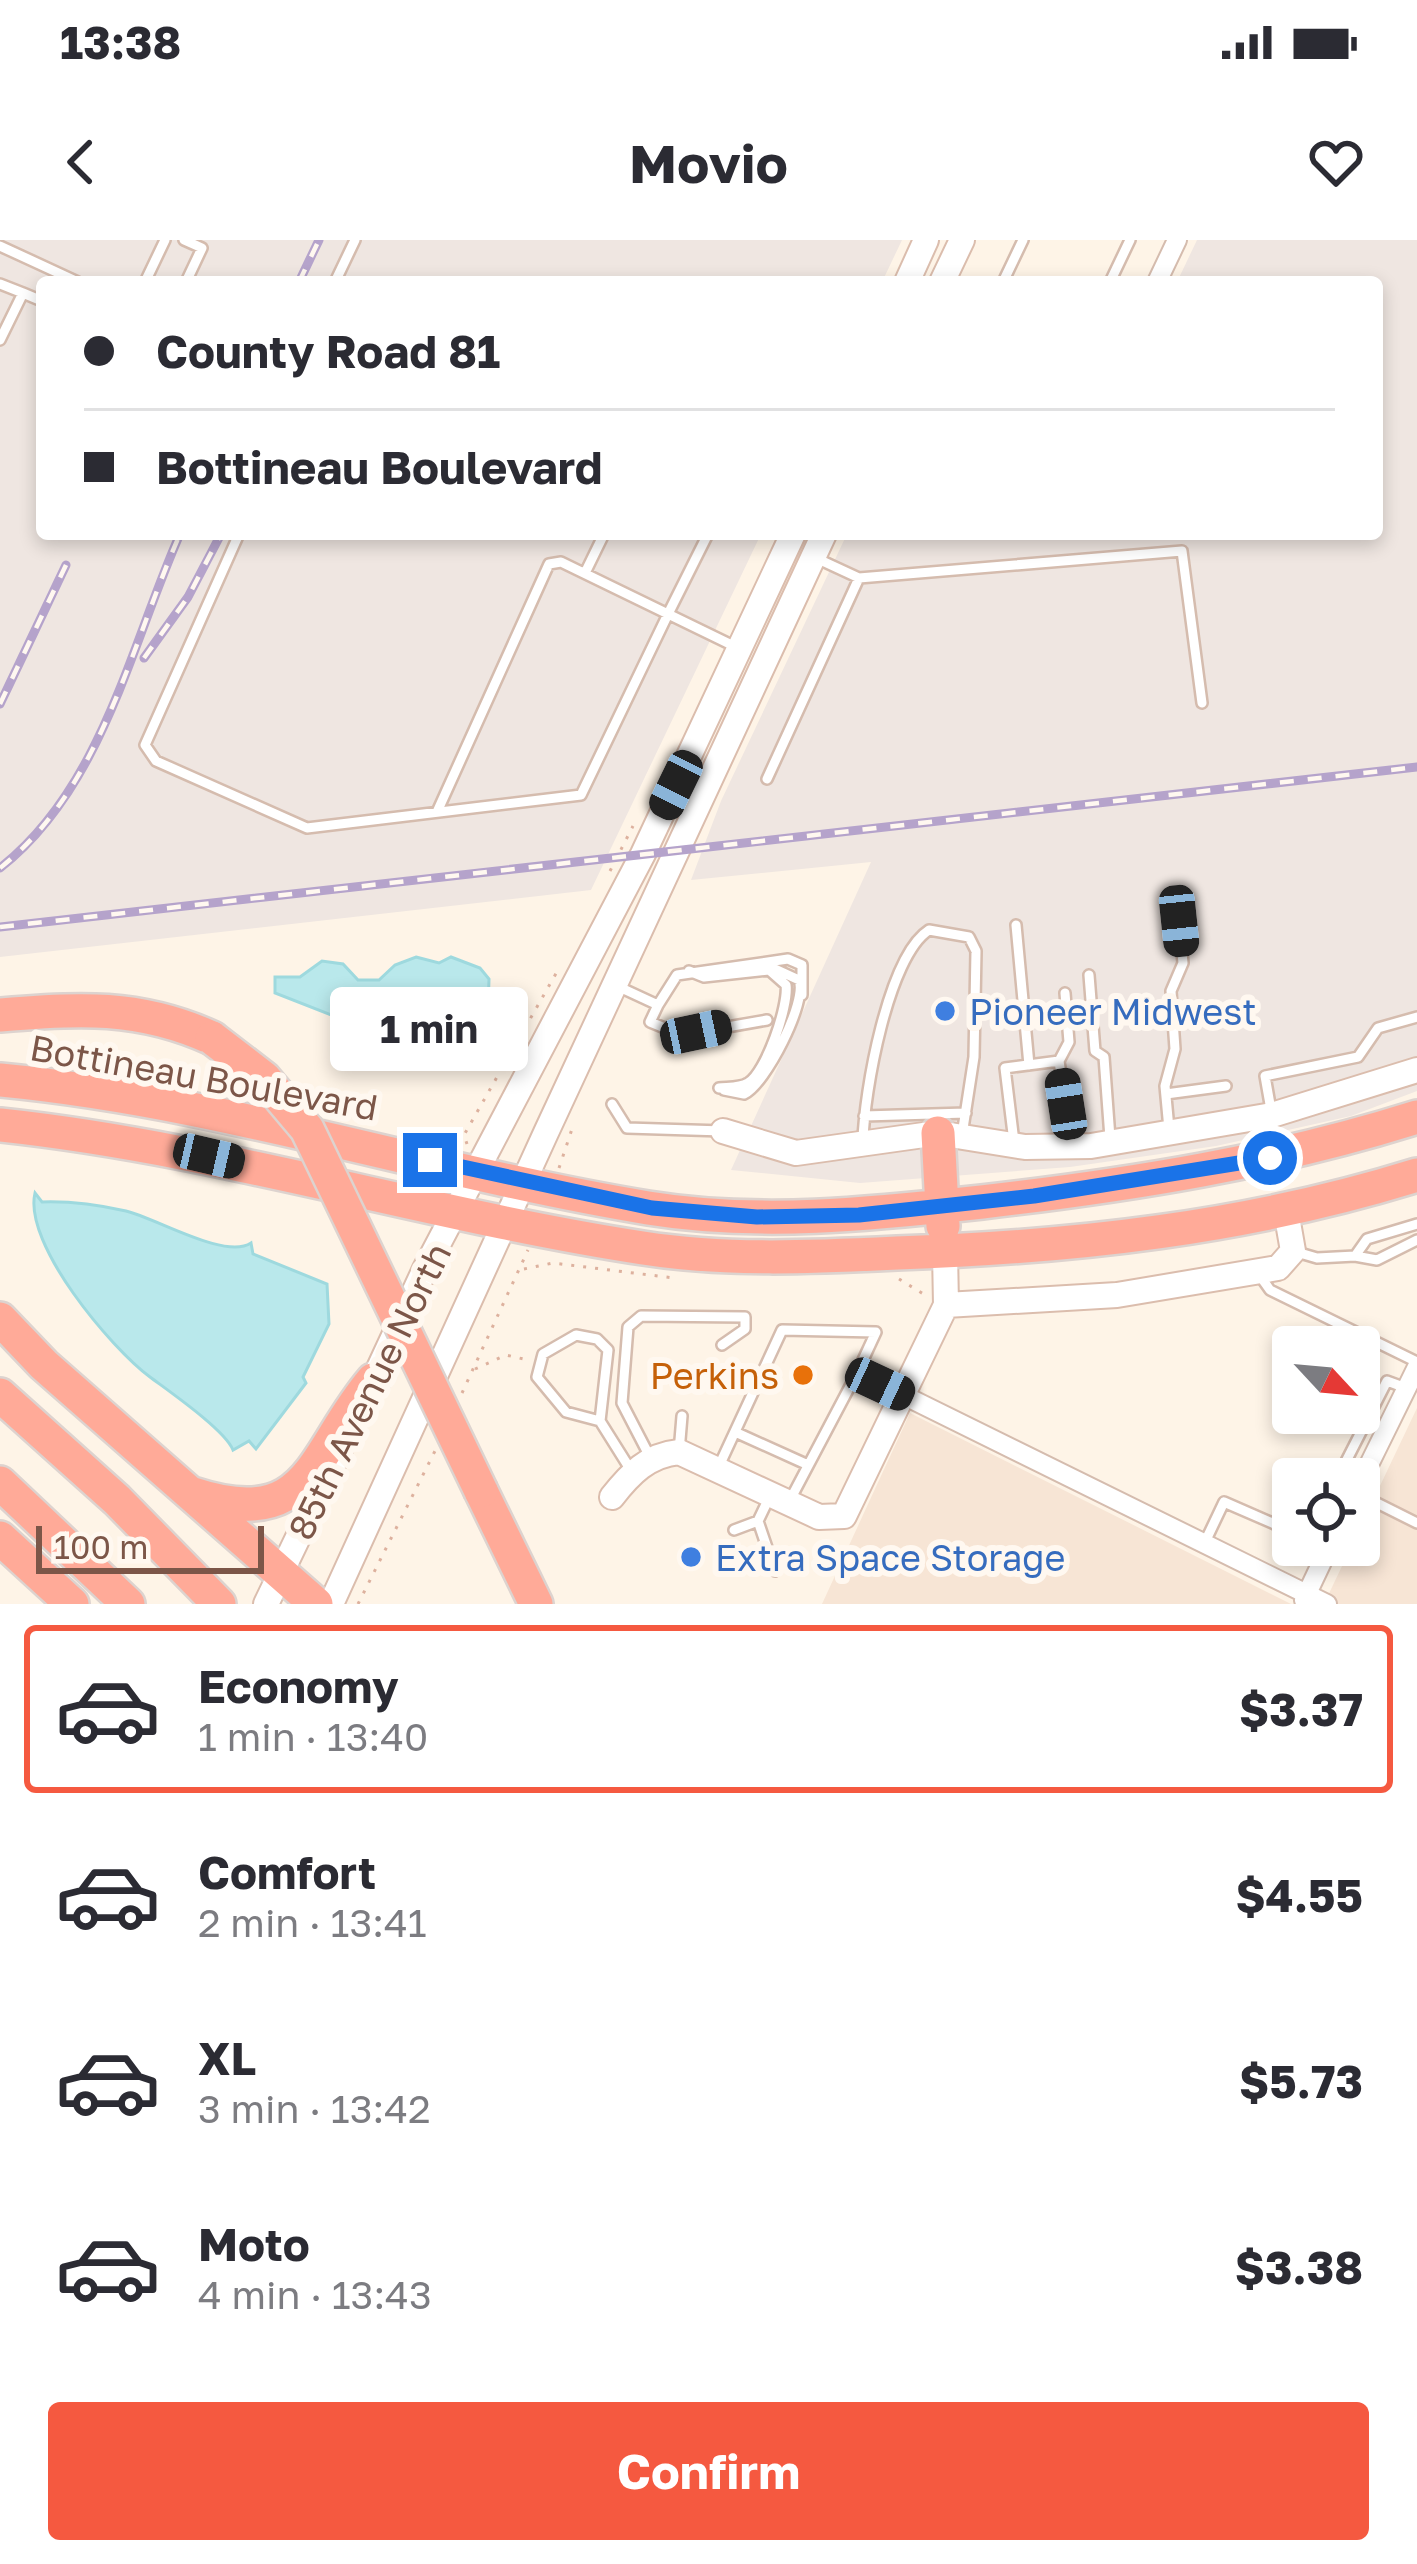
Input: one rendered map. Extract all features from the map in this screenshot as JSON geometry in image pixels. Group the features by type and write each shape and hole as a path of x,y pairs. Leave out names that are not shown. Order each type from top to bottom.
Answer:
{"highway":[{"path":"0,1015 110,1008 146,1013 212,1038 264,1078 307,1129 536,1604"},
{"name":"Bottineau Boulevard","path":"0,1080 203,1109 483,1158 526,1184 652,1208 757,1217 1034,1196 1270,1158 1417,1118"},
{"path":"0,1125 201,1154 508,1225 722,1256 945,1252 1100,1242 1286,1211 1417,1175"},
{"path":"945,1252 942,1206 955,1127"},
{"path":"1270,1158 1286,1211"},
{"path":"0,1319 184,1491 273,1590 316,1604"},
{"path":"184,1491 229,1505 264,1505 288,1496 311,1477 344,1414 373,1380"},
{"path":"0,1395 117,1500 219,1604"},
{"path":"0,1483 128,1604"},
{"path":"0,1538 72,1604"}],"main road":[{"path":"910,276 926,240"},
{"path":"945,276 962,240"},
{"path":"791,540 818,546"},
{"name":"85th Avenue North","path":"273,1590 456,1210 643,854 791,540"},
{"name":"85th Avenue North","path":"331,1604 526,1184 554,1148 612,983 818,546"},
{"path":"740,649 765,659"},
{"path":"723,1131 796,1153 863,1148 955,1127 1014,1144 1072,1147 1272,1115 1368,1089 1417,1070"},
{"path":"946,1305 1117,1295 1278,1268 1293,1251 1286,1211"},
{"path":"612,1497 642,1466 679,1452 831,1520 844,1516 946,1305 945,1252"}],"street":[{"path":"1160,276 1177,240"},
{"path":"1376,1458 1412,1391 1417,1364"},
{"path":"903,1395 1305,1599 1327,1604"},
{"path":"1305,1599 1320,1566"}],"lane":[{"path":"149,276 165,240"},
{"path":"184,240 202,248 189,276"},
{"path":"338,276 355,240"},
{"path":"1006,276 1023,240"},
{"path":"1113,276 1130,240"},
{"path":"0,247 64,276"},
{"path":"0,284 36,298"},
{"path":"0,340 23,293"},
{"path":"236,540 145,745 147,755 292,825 581,795 704,540"},
{"path":"585,573 601,540"},
{"path":"818,546 859,578 1183,551 1202,703"},
{"path":"437,812 549,564 561,562 740,649"},
{"path":"767,779 859,578"},
{"path":"1169,1135 1166,1094 1175,1049 1171,991 1183,963 1179,921"},
{"path":"1016,925 1029,1065"},
{"path":"863,1148 864,1097 900,976 914,945 929,930 956,933 975,944 974,1057 955,1127 864,1116"},
{"path":"767,1019 682,1035 650,1022 676,975 788,959 802,965 802,995 759,1085 744,1094 719,1088 752,1081 779,1026 786,985 769,970"},
{"path":"689,971 704,977 769,970 799,980 802,995"},
{"path":"1088,975 1095,1052 1104,1058 1111,1143"},
{"path":"612,983 658,1005"},
{"path":"1065,994 1070,1042 1059,1060 1072,1147"},
{"path":"1272,1115 1264,1076 1358,1057 1378,1028 1417,1017"},
{"path":"1358,1057 1368,1089"},
{"path":"1014,1144 1006,1068 1059,1060"},
{"path":"1166,1094 1226,1086"},
{"path":"612,1104 627,1128 723,1131"},
{"path":"1355,1256 1367,1239 1417,1224"},
{"path":"1293,1251 1317,1258 1377,1260 1417,1240"},
{"path":"1257,1273 1270,1290 1417,1364"},
{"path":"642,1466 622,1402 628,1327 641,1316 745,1317 745,1330 722,1345"},
{"path":"718,1468 782,1330 876,1332 806,1465 758,1521 734,1530"},
{"path":"600,1421 608,1350 597,1339 576,1335 543,1354 536,1364 541,1384 566,1412 600,1421 642,1466"},
{"path":"857,1373 903,1395"},
{"path":"1348,1458 1387,1381 1412,1391"},
{"path":"679,1452 682,1416"},
{"path":"735,1432 806,1465"},
{"path":"1380,1501 1417,1522"},
{"path":"1203,1544 1224,1502 1272,1523"},
{"path":"758,1521 775,1571"}],"path":[{"path":"603,885 637,820"},
{"path":"483,1158 465,1144 464,1135 567,953"},
{"path":"474,1370 506,1355 536,1364"}],"shaded area":[{"path":"0,240 902,240 885,276 36,276 36,540 758,540 591,890 0,957"},
{"path":"1197,240 1417,240 1417,1091 1351,1116 1216,1146 1070,1167 860,1183 731,1170 871,862 691,880 721,801 844,540 1383,540 1383,276 1180,276"},
{"path":"1417,1408 1417,1604 1324,1604 1342,1566 1380,1566 1380,1486"},
{"path":"910,1413 1291,1604 822,1604"}],"water":[{"path":"416,957 439,963 451,957 480,968 489,979 488,1012 449,1061 275,993 275,977 300,977 322,961 343,964 358,980 379,980 395,965"},
{"path":"35,1193 42,1202 126,1211 225,1246 251,1243 253,1254 327,1284 329,1324 303,1377 306,1383 256,1449 249,1441 233,1450 208,1422 133,1363 93,1319 42,1239"}],"railway":[{"path":"302,276 319,240"},
{"path":"0,868 35,835 89,757 178,540"},
{"path":"144,658 188,597 218,540"},
{"path":"0,704 66,565"},
{"path":"0,927 1417,767"}],"place":[{"name":"Pioneer Midwest","path":"945,1011"},
{"name":"Perkins","path":"803,1375"},
{"name":"Extra Space Storage","path":"691,1557"}],"route":[{"path":"430,1160 652,1208 757,1217 859,1215 1034,1196 1270,1158"}]}
